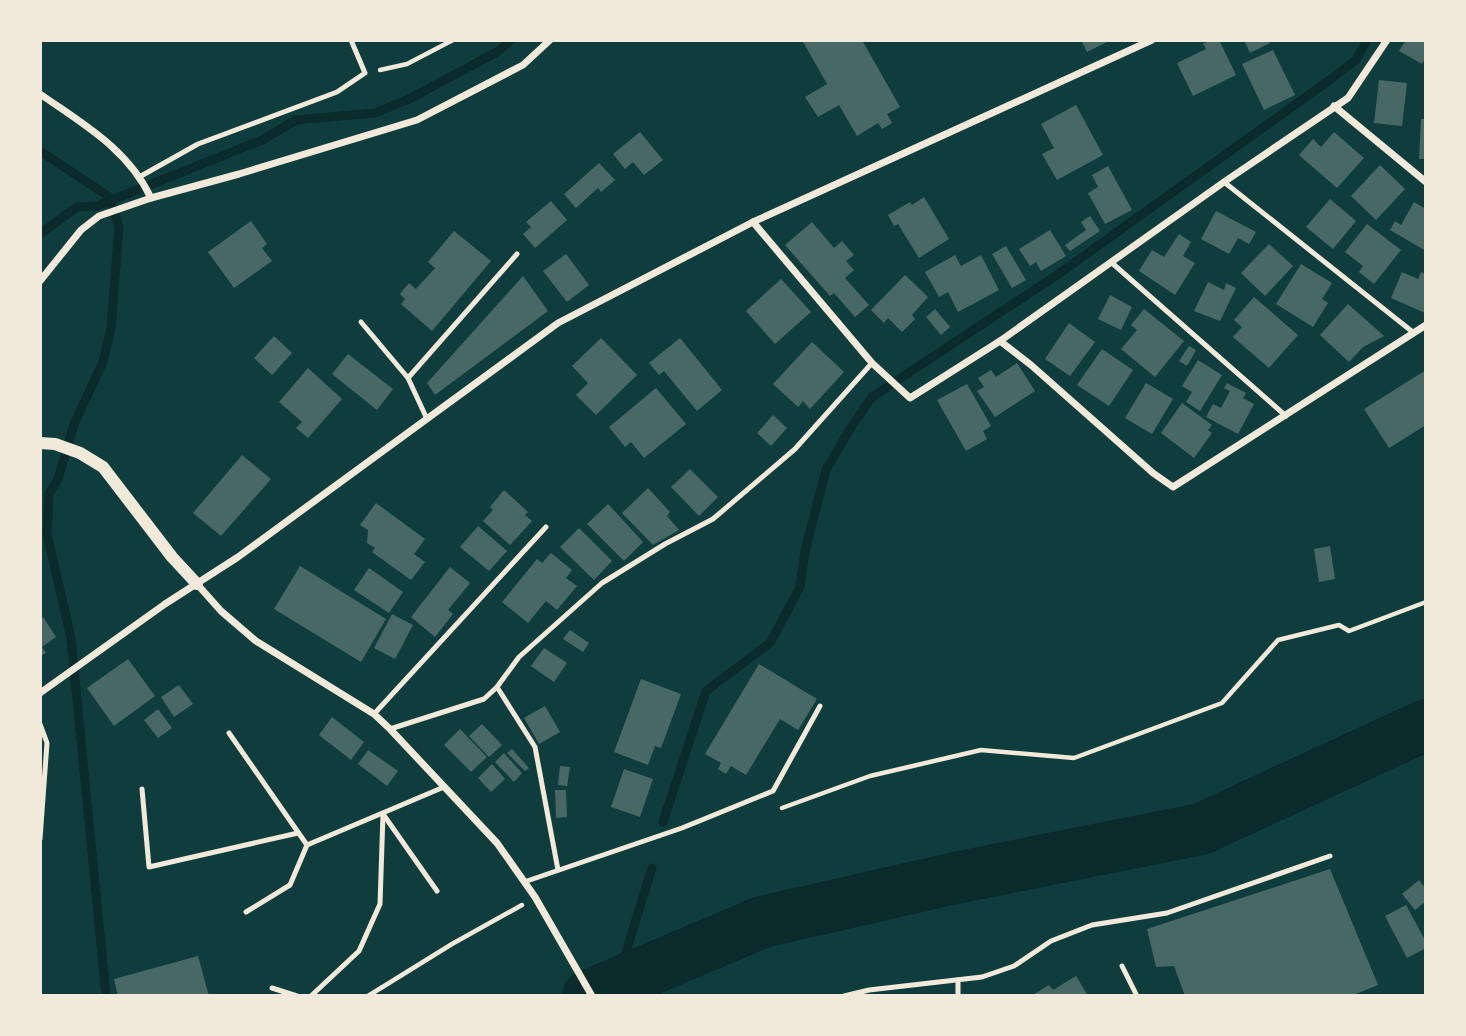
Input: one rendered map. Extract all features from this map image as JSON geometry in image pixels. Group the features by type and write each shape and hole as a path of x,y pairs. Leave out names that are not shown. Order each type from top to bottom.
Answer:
{"street":[{"path":"40,281 81,230 99,216 151,198 417,120 523,65 550,40"},
{"path":"40,693 238,556 558,323 754,222 1152,40"},
{"path":"754,222 872,363 910,398 1000,341 1224,182 1348,98 1387,40"},
{"path":"40,94 105,138 141,176 151,198"},
{"path":"1335,106 1426,181"},
{"path":"1000,341 1153,473 1173,487 1426,325"},
{"path":"40,443 55,444 80,453 103,467 172,557 221,611 256,641 374,714 390,729 497,843 535,897 592,996"}],"lane":[{"path":"141,176 198,144 337,92 365,73 351,40"},
{"path":"1224,182 1413,333"},
{"path":"408,379 517,254"},
{"path":"1112,263 1286,416"},
{"path":"361,321 408,379 427,419"},
{"path":"390,729 484,699 497,687 519,657 601,583 665,544 713,519 795,449 872,363"},
{"path":"374,714 546,527"},
{"path":"497,687 535,747 558,870"},
{"path":"524,882 682,828 773,791 820,706"},
{"path":"40,724 47,743 40,839"},
{"path":"229,733 307,845"},
{"path":"246,912 290,885 307,845 444,787"},
{"path":"142,789 149,867 298,833"},
{"path":"383,814 437,891"},
{"path":"311,996 359,951 380,904 383,814"},
{"path":"844,996 869,990 982,977 1013,966 1051,941 1092,925 1167,914 1330,856"},
{"path":"1122,965 1138,996"},
{"path":"958,980 958,996"},
{"path":"272,988 297,996"}],"path":[{"path":"365,73 407,64 453,40"},
{"path":"780,808 870,776 981,750 1074,758 1222,703 1278,640 1339,625 1349,631 1426,602"},
{"path":"368,996 535,897"}],"building":[{"path":"802,40 862,40 900,107 887,114 892,123 882,129 878,123 857,136 839,105 818,117 805,97 827,84"},
{"path":"1081,40 1111,40 1087,52"},
{"path":"1210,40 1219,40 1236,75 1193,96 1177,63 1206,49 1203,44"},
{"path":"1244,40 1268,40 1270,43 1250,53"},
{"path":"1406,40 1426,40 1426,60 1422,64 1399,51"},
{"path":"1273,50 1295,95 1264,110 1242,64"},
{"path":"1379,80 1407,83 1402,126 1374,123"},
{"path":"1076,105 1103,155 1057,180 1042,154 1054,148 1041,124"},
{"path":"1421,119 1426,119 1426,159 1419,159"},
{"path":"640,132 663,160 644,175 633,162 625,169 613,154"},
{"path":"1334,132 1364,158 1337,188 1299,155 1313,139 1321,147"},
{"path":"599,163 615,180 601,192 598,188 576,208 564,194"},
{"path":"1380,165 1405,189 1376,220 1351,196"},
{"path":"1108,166 1132,210 1105,224 1088,193 1098,187 1092,175"},
{"path":"924,197 949,239 919,258 898,224 894,226 888,215"},
{"path":"1330,199 1356,221 1333,249 1306,227"},
{"path":"551,201 567,220 535,248 523,234 531,227 526,222"},
{"path":"1414,202 1426,209 1426,251 1390,230 1395,221 1401,225"},
{"path":"1216,211 1256,232 1249,244 1238,238 1229,254 1201,239"},
{"path":"1090,216 1100,231 1070,251 1065,245 1086,230 1081,222"},
{"path":"251,221 267,244 262,248 272,261 234,288 208,252"},
{"path":"812,222 834,248 842,241 854,255 846,261 854,270 845,278 869,305 855,317 834,293 830,296 785,245"},
{"path":"1367,224 1401,250 1374,284 1359,272 1363,266 1345,252"},
{"path":"1050,230 1066,256 1041,271 1036,262 1030,266 1019,249"},
{"path":"454,231 491,261 432,331 401,304 405,299 400,294 409,283 416,289 435,268 428,262"},
{"path":"1179,234 1191,242 1183,256 1195,263 1175,295 1139,271 1152,250 1164,257"},
{"path":"1269,244 1293,266 1265,296 1241,273"},
{"path":"1006,246 1026,280 1012,288 992,254"},
{"path":"566,254 589,285 567,302 543,271"},
{"path":"955,255 961,266 981,255 999,290 958,312 948,292 939,297 925,272"},
{"path":"1301,264 1332,283 1322,299 1328,303 1313,327 1276,304"},
{"path":"1402,272 1418,279 1421,272 1426,274 1425,313 1391,298"},
{"path":"905,275 928,297 912,315 915,319 902,332 888,318 884,323 871,310"},
{"path":"523,276 548,311 435,395 427,383"},
{"path":"781,279 811,312 775,344 746,311"},
{"path":"1208,282 1224,290 1226,283 1236,288 1220,321 1194,311"},
{"path":"1110,295 1132,307 1121,330 1098,319"},
{"path":"1254,297 1298,335 1269,368 1233,337 1242,327 1234,320"},
{"path":"1348,304 1384,336 1363,347 1349,362 1320,335"},
{"path":"935,309 950,327 941,335 926,317"},
{"path":"1144,309 1184,341 1155,377 1121,349 1137,330 1131,325"},
{"path":"1069,323 1095,342 1070,376 1045,359"},
{"path":"274,336 292,353 272,375 254,358"},
{"path":"601,338 637,375 596,415 576,395 588,383 572,366"},
{"path":"680,338 722,390 697,411 664,371 659,375 649,363"},
{"path":"812,342 844,372 810,409 803,401 798,407 773,384"},
{"path":"1189,346 1196,350 1187,366 1179,361"},
{"path":"1102,349 1133,370 1109,406 1077,385"},
{"path":"348,354 393,389 377,410 332,374"},
{"path":"1198,360 1222,375 1200,411 1186,402 1192,392 1182,386"},
{"path":"1017,363 1035,391 995,417 977,391 984,387 978,378 991,370 996,377"},
{"path":"308,368 342,399 308,438 296,428 302,422 279,402"},
{"path":"1426,370 1426,425 1389,448 1364,409"},
{"path":"1146,383 1173,399 1152,434 1125,418"},
{"path":"1227,383 1246,393 1243,398 1254,404 1238,434 1206,417 1213,404 1221,408 1230,391 1224,388"},
{"path":"967,384 991,426 983,431 987,439 966,451 937,400"},
{"path":"656,388 686,424 644,458 631,442 625,447 609,427"},
{"path":"1182,403 1212,425 1208,430 1212,433 1194,458 1161,433"},
{"path":"773,415 787,428 771,446 757,433"},
{"path":"242,455 271,479 221,536 193,513"},
{"path":"690,469 718,497 699,516 671,487"},
{"path":"648,488 670,512 667,516 679,530 653,545 622,513"},
{"path":"504,490 528,512 525,515 532,521 510,545 483,521 493,510 490,507"},
{"path":"376,503 425,539 414,554 425,562 411,580 372,552 375,548 367,543 368,530 360,525"},
{"path":"608,504 643,542 624,561 587,524"},
{"path":"478,526 507,551 489,571 460,547"},
{"path":"579,528 612,561 594,580 560,547"},
{"path":"1330,546 1335,579 1319,582 1314,549"},
{"path":"551,553 572,570 566,578 577,586 557,610 546,601 528,623 502,602 537,559 542,563"},
{"path":"300,566 386,619 361,662 274,609"},
{"path":"450,567 470,583 448,610 453,614 435,637 411,617"},
{"path":"369,568 403,592 389,613 354,590"},
{"path":"392,614 413,625 395,659 374,648"},
{"path":"43,617 56,637 42,647 46,653 40,656 40,619"},
{"path":"570,630 589,643 583,652 563,639"},
{"path":"544,648 567,663 554,682 531,666"},
{"path":"128,659 155,696 114,726 87,688"},
{"path":"759,664 817,699 798,730 780,719 746,775 731,766 726,774 718,769 721,763 705,754"},
{"path":"641,679 681,694 661,748 655,746 648,765 614,752"},
{"path":"179,685 193,704 174,717 161,697"},
{"path":"545,706 560,732 539,744 524,718"},
{"path":"158,709 172,728 158,738 144,720"},
{"path":"332,717 364,742 351,760 319,735"},
{"path":"482,724 502,745 489,757 469,736"},
{"path":"460,729 487,757 471,772 444,745"},
{"path":"512,749 529,768 525,771 507,753"},
{"path":"368,750 398,771 387,786 358,764"},
{"path":"504,753 522,773 514,782 495,762"},
{"path":"492,764 505,779 491,792 478,778"},
{"path":"560,766 570,767 567,786 558,785"},
{"path":"624,769 653,779 640,817 611,807"},
{"path":"555,790 566,790 567,817 556,818"},
{"path":"1330,869 1378,985 1351,996 1185,996 1174,966 1156,967 1147,929"},
{"path":"1419,880 1426,889 1426,901 1415,910 1402,894"},
{"path":"1406,905 1426,942 1426,948 1407,958 1385,916"},
{"path":"198,956 209,996 118,996 114,979"},
{"path":"1076,976 1088,996 1031,996 1049,985 1053,990"}],"waterway":[{"path":"40,234 77,207 97,206 262,140 296,120 375,113 411,98 497,52 511,40"},
{"path":"663,822 706,691 770,643 800,587 805,551 826,470 872,397 1060,273 1331,79 1356,60 1367,40"},
{"path":"40,151 108,196"},
{"path":"106,996 71,638 47,534 49,494 58,479 74,424 103,362 111,328 119,227 111,203"},
{"path":"588,996 762,922 960,877 1201,829 1426,725"},
{"path":"616,984 652,868"}]}
